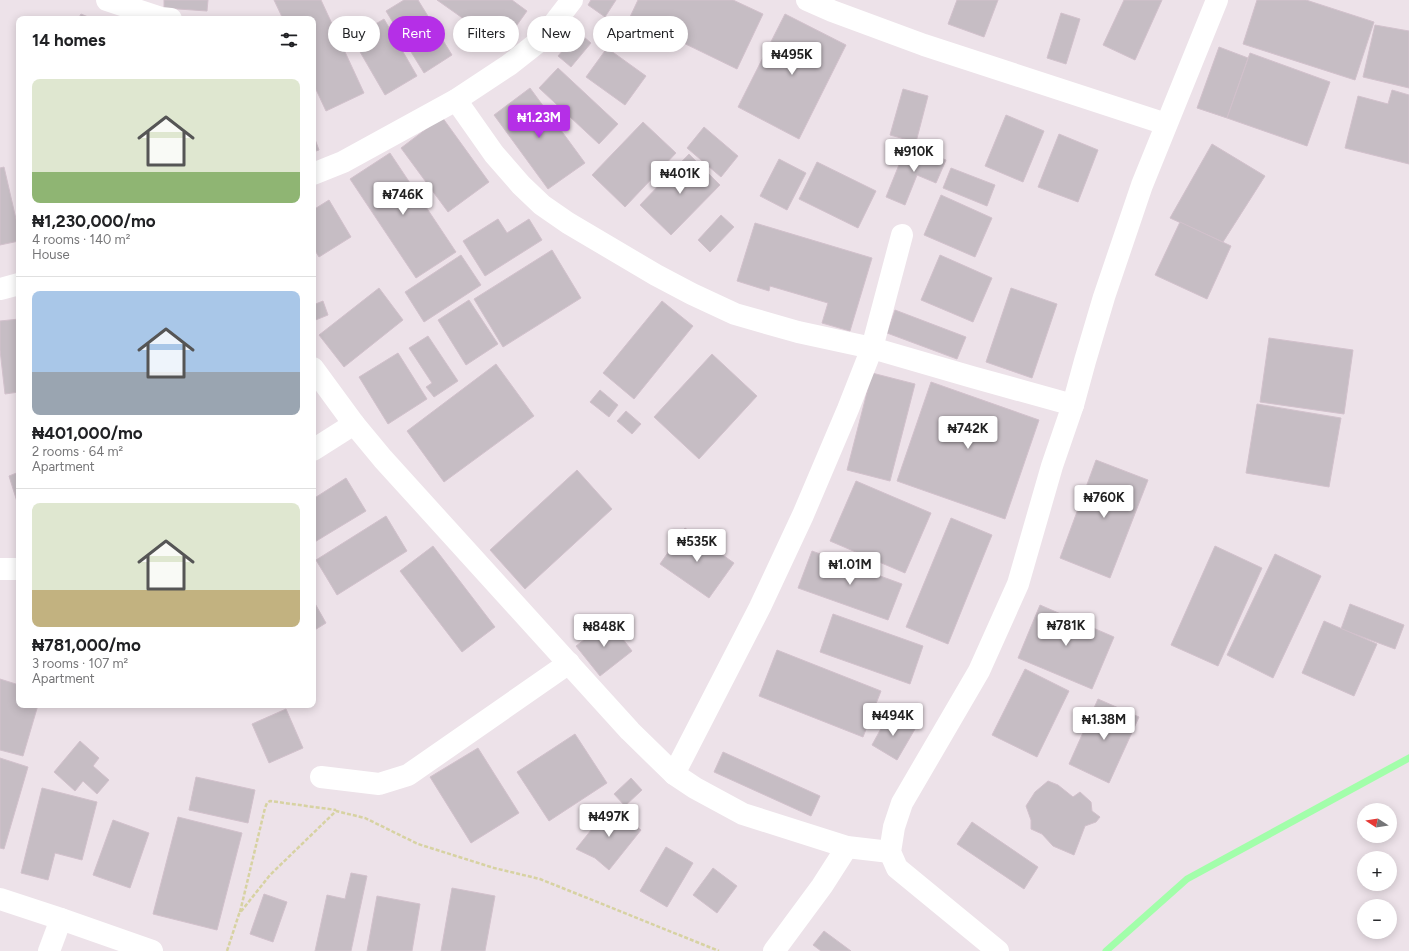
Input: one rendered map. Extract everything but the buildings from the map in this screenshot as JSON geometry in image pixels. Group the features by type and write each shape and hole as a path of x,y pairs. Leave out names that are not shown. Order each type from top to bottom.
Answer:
{"street":[{"path":"108,0 155,16"},
{"path":"316,173 343,162 456,100 509,65 542,39 572,0"},
{"path":"807,0 924,46 1166,124"},
{"path":"998,951 898,868 890,852 894,827 902,803 979,671 1018,584 1052,466 1073,405 1104,297 1142,184 1217,0"},
{"path":"456,100 494,154 521,185 542,205 568,223 656,275 692,294 735,314 798,332 872,348 1073,405"},
{"path":"674,774 760,607 793,536 848,409 872,348 902,235"},
{"path":"0,289 16,285"},
{"path":"316,372 354,424 383,459 630,731 674,774 695,788 743,814 848,847 890,852"},
{"path":"316,448 354,424"},
{"path":"0,569 16,569"},
{"path":"321,777 379,784 408,775 569,663"},
{"path":"774,951 822,886 848,847"},
{"path":"0,899 152,951"},
{"path":"49,951 61,919"}],"path":[{"path":"227,951 239,914 265,808 267,802 270,802 336,811 365,818 418,844 494,868 540,879 719,951"},
{"path":"239,914 270,875 336,811"}],"waterway":[{"path":"1106,951 1187,879 1409,758"}]}
